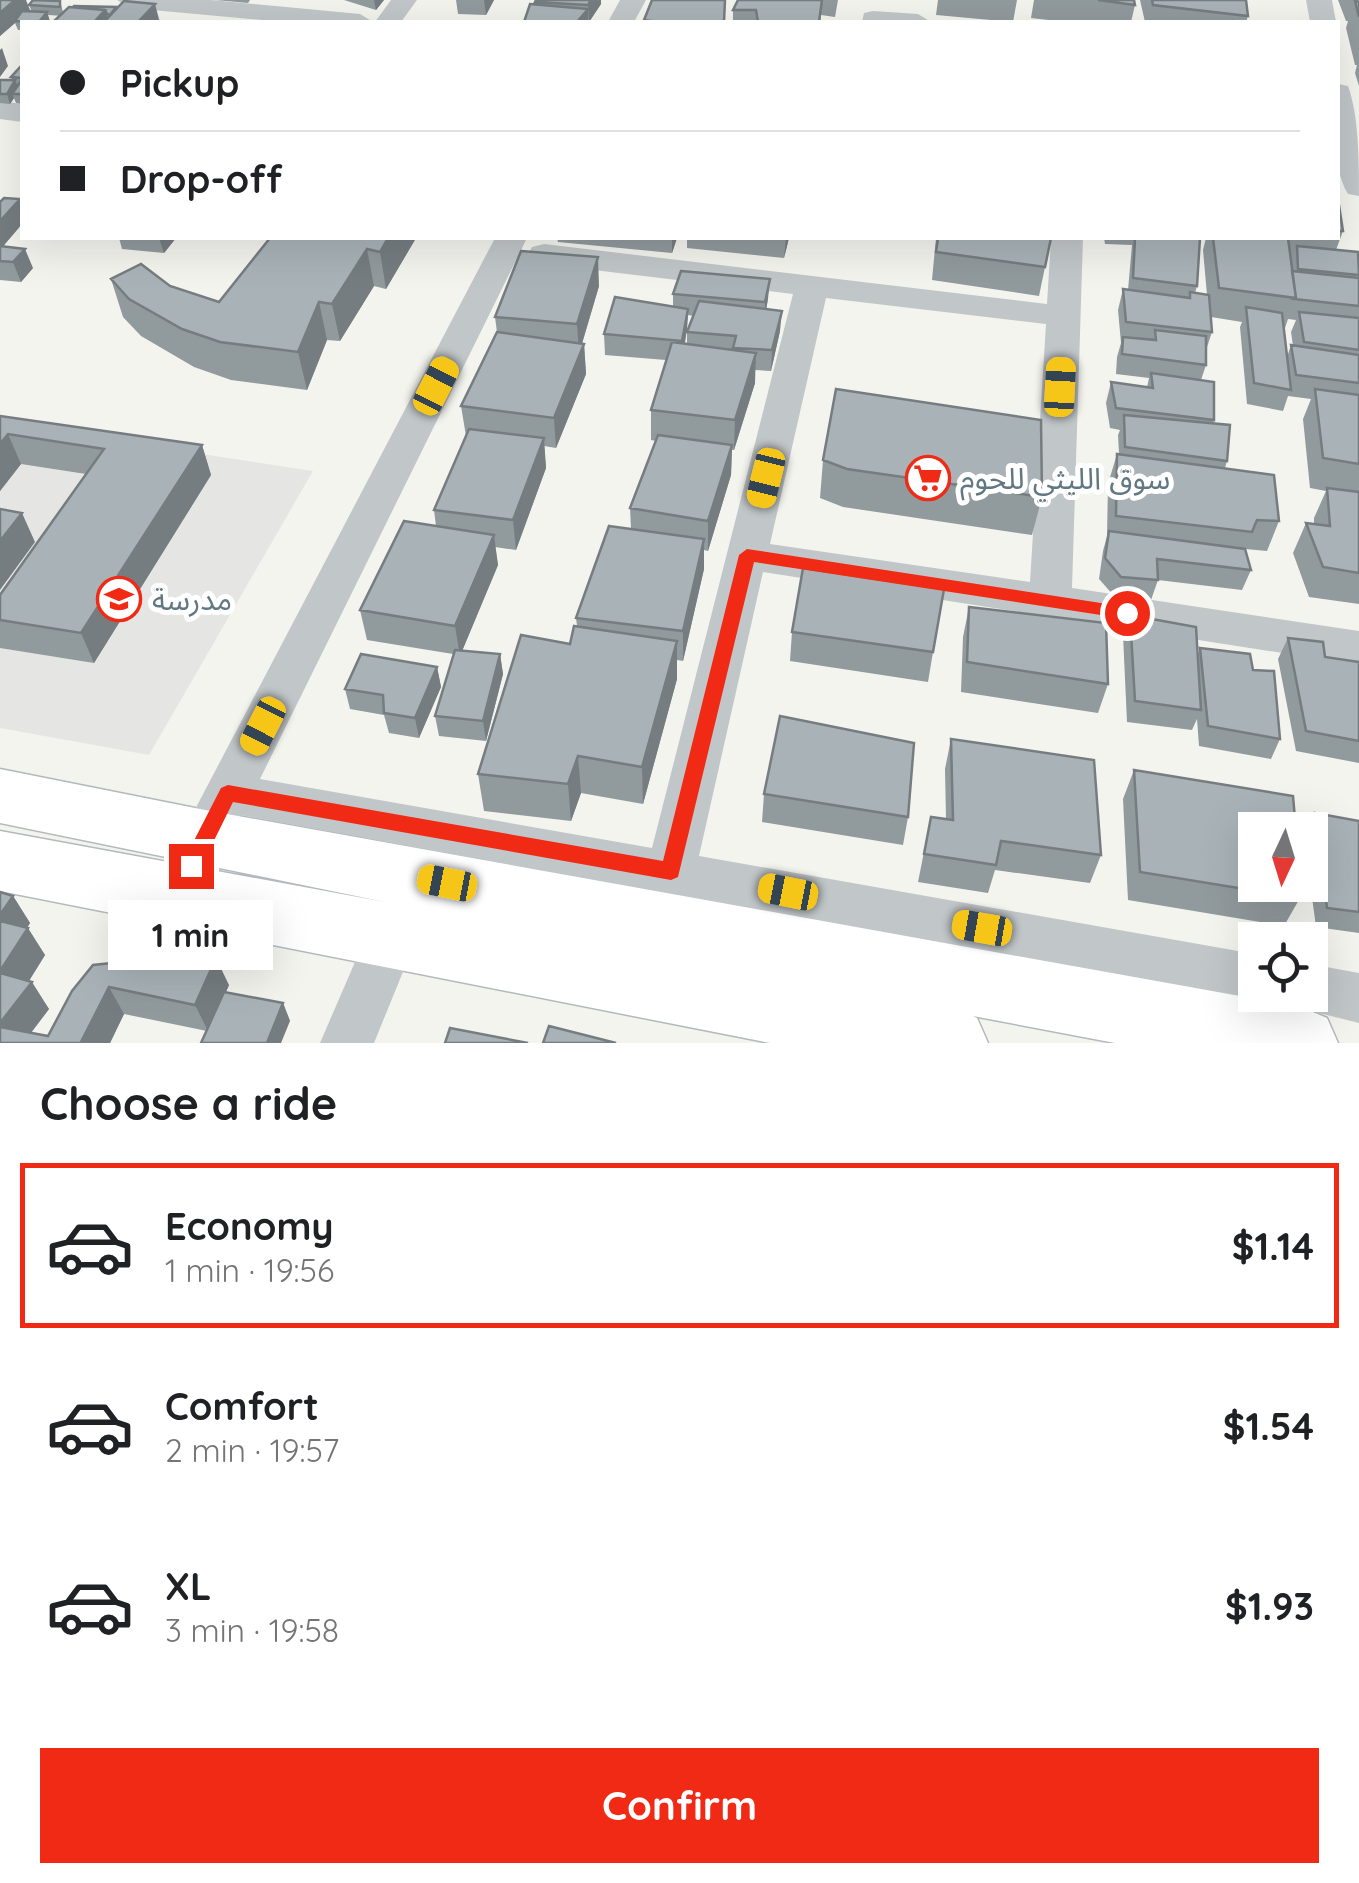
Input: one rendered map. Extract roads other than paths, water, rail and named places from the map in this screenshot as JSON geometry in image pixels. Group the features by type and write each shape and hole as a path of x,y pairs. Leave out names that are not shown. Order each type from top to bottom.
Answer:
{"main road":[{"path":"0,796 203,842 665,896 1301,1043"},
{"path":"0,861 203,842 392,935 952,1043"}],"street":[{"path":"130,0 198,3 343,20"},
{"path":"875,14 900,20"},
{"path":"1340,101 1359,188"},
{"path":"1050,601 1068,240"},
{"path":"203,842 508,244 1064,316"},
{"path":"812,286 665,896 1238,976"},
{"path":"747,555 1359,648"},
{"path":"346,1043 392,935"},
{"path":"1328,992 1359,998"}],"place":[{"name":"سوق الليثي للحوم","path":"928,478"},
{"name":"مدرسة","path":"119,599"}]}
